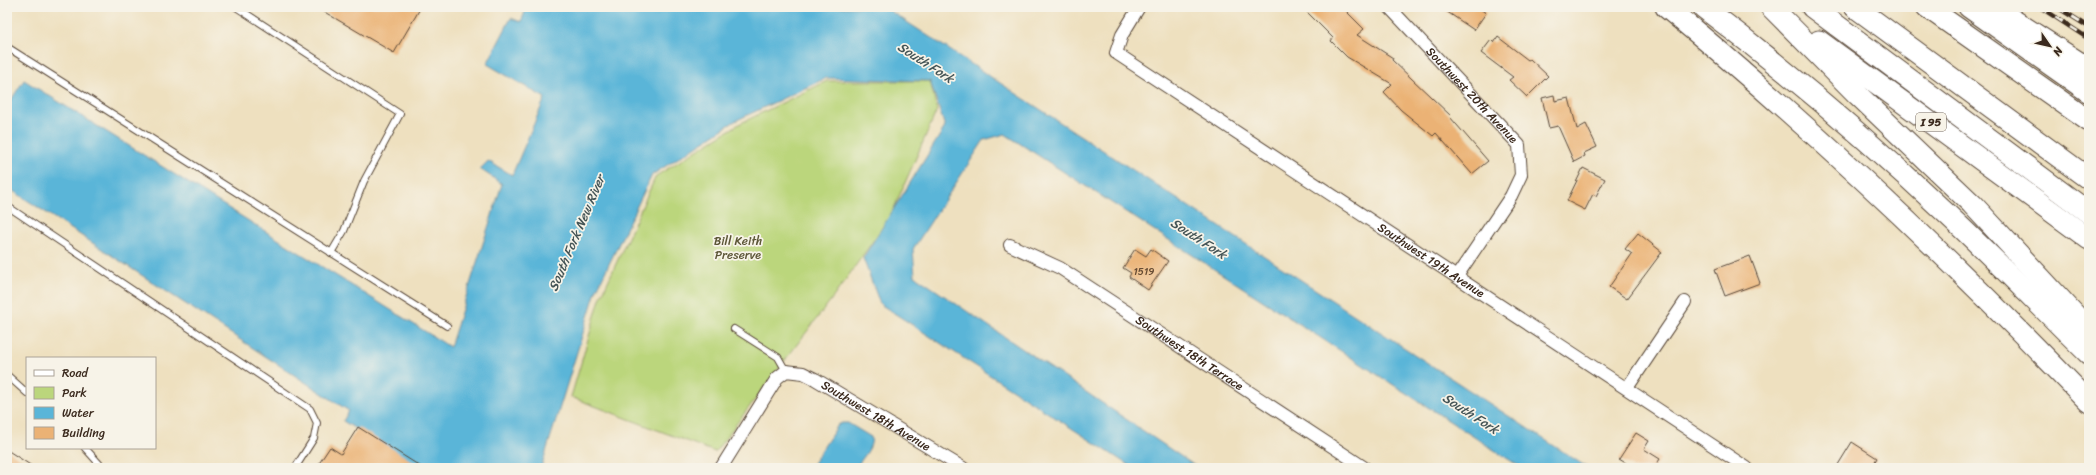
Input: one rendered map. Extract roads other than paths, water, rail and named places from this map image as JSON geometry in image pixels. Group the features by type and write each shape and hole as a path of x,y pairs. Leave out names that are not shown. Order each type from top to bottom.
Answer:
{"highway":[{"path":"1666,7 1734,65 1930,242 1985,294 2089,402"},
{"path":"1703,7 1785,70 1884,155 1951,217 2089,354"},
{"path":"1771,7 1858,95 1972,204 2089,330"},
{"name":"I 95","path":"1771,7 2089,239"},
{"path":"1812,7 2089,213"},
{"path":"1855,7 2089,179"},
{"path":"1873,7 2089,164"},
{"path":"1927,7 2089,121"},
{"path":"1969,7 2089,92"},
{"path":"1993,7 2089,69"}],"street":[{"name":"Southwest 19th Avenue","path":"1139,7 1122,35 1116,53 1747,468"},
{"name":"Southwest 20th Avenue","path":"1389,7 1519,146 1521,174 1510,196 1457,276"},
{"name":"Southwest 18th Terrace","path":"1010,245 1060,268 1365,468"},
{"path":"1627,388 1685,302"},
{"path":"721,468 777,378 786,370"},
{"name":"Southwest 18th Avenue","path":"786,370 803,373 815,379 963,468"}],"lane":[{"path":"236,7 400,114 364,181 344,231 331,253"},
{"path":"7,47 446,326"},
{"path":"7,206 310,410 317,423 314,438 295,468"},
{"path":"734,329 778,357 786,370"},
{"path":"7,375 26,392"},
{"path":"86,449 103,468"}],"water":[{"path":"527,7 884,7 1588,468 1522,468 1005,134 984,140 913,249 915,276 1198,468 1133,468 880,304 863,258 945,127 930,81 826,78 735,121 652,175 596,291 541,468 419,468 343,421 349,411 7,187 7,106 24,80 450,347 502,184 480,169 488,161 512,175 545,98 487,64 511,18 521,22"},
{"path":"848,423 871,437 871,445 869,449 855,468 810,468 838,425"}],"railway":[{"path":"2040,7 2089,39"},
{"path":"2057,7 2089,27"}],"water label":[{"name":"South Fork","path":"926,62"},
{"name":"South Fork New River","path":"576,233"},
{"name":"South Fork","path":"1199,238"},
{"name":"South Fork","path":"1471,413"}],"park label":[{"name":"Bill Keith Preserve","path":"738,248"}]}
